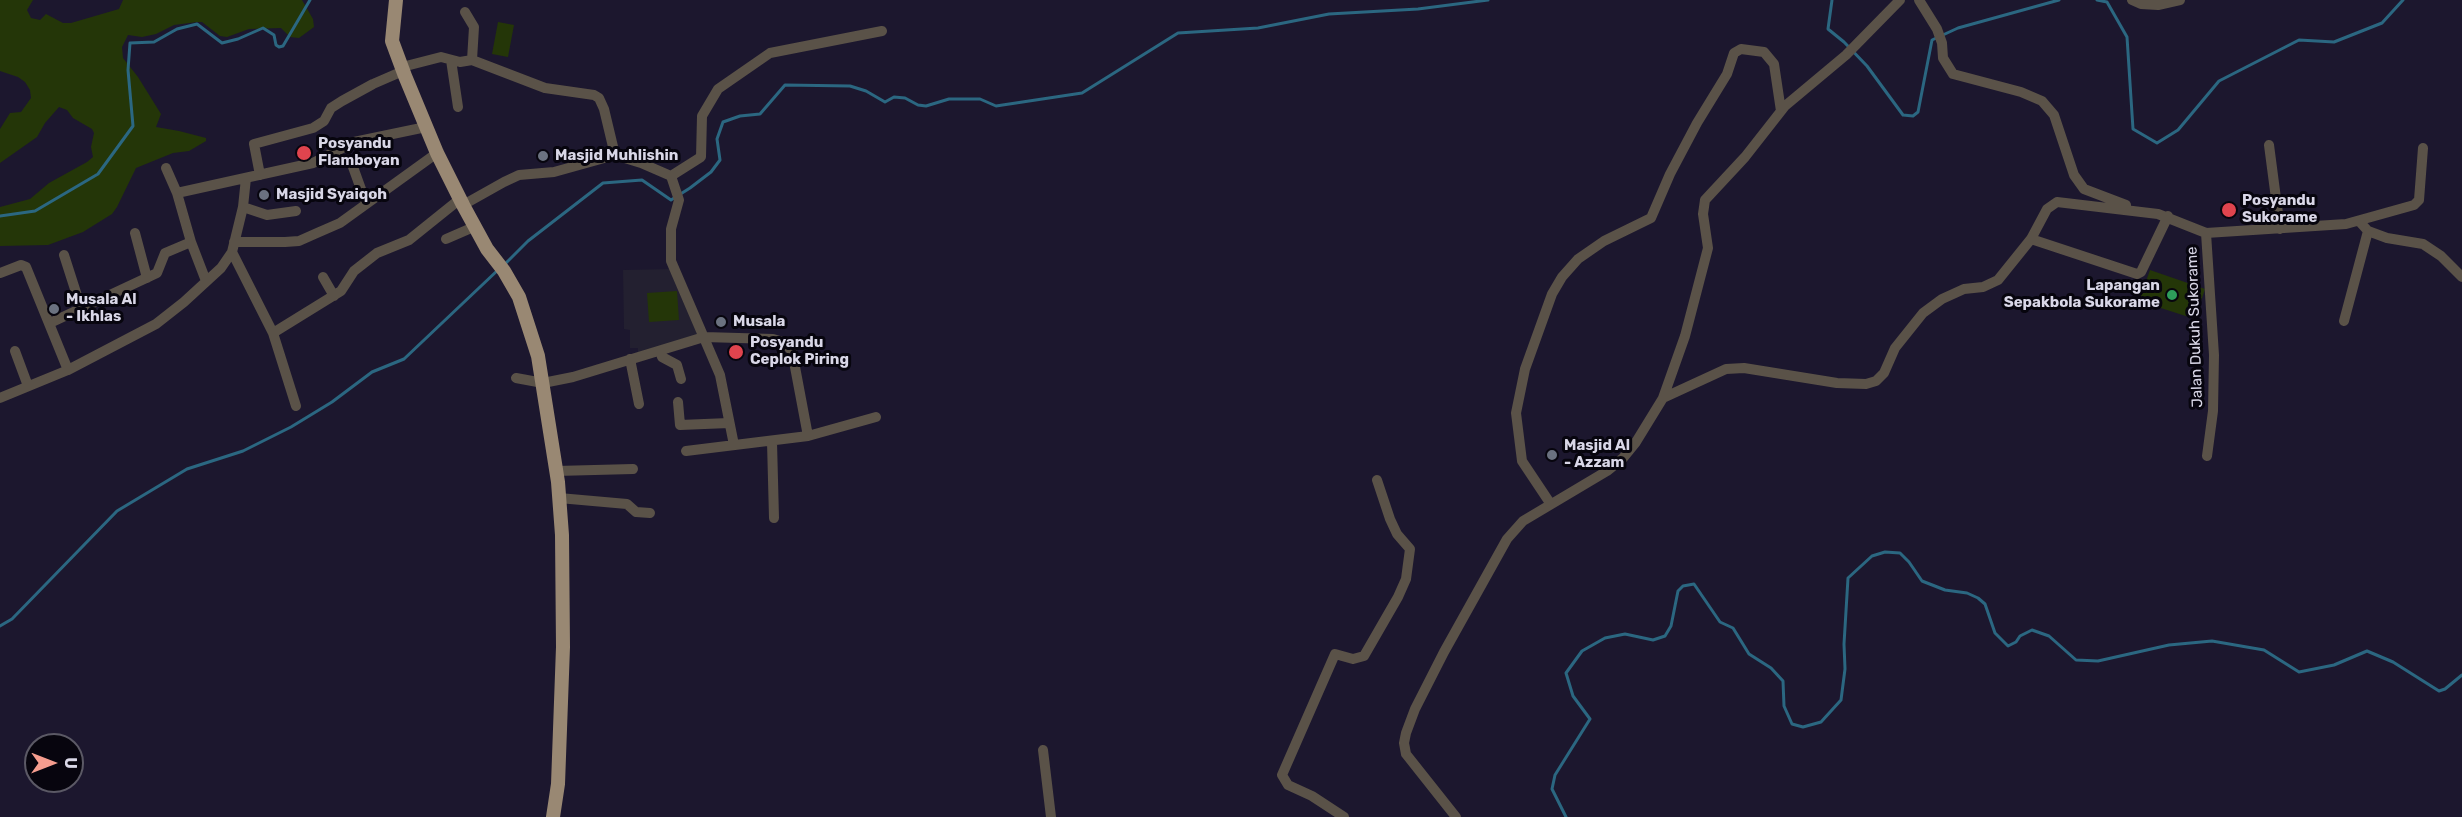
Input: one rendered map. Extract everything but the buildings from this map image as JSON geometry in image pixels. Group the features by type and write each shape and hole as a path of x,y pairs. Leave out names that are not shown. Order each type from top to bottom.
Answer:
{"main road":[{"path":"396,0 391,34 403,69 437,153 486,249 504,271 519,297 530,323 543,383 559,498 563,647 558,784 553,817"}],"street":[{"path":"1456,817 1406,754 1406,733 1415,709 1444,652 1507,539 1523,521 1607,471 1623,458 1636,442 1663,398 1685,336 1708,248 1703,214 1705,200 1751,150 1781,111 1850,51 1900,0"},
{"name":"Jalan Dukuh Sukorame","path":"1920,0 1937,29 1942,43 1943,58 1953,74 2021,92 2042,101 2054,115 2074,175 2084,189 2121,204 2163,215 2206,233 2359,221 2414,205 2419,200 2423,148"},
{"path":"2132,0 2141,4 2180,0"},
{"path":"465,12 474,27 472,60"},
{"path":"671,176 701,157 702,116 717,89 770,53 882,31"},
{"path":"1550,503 1522,461 1516,413 1525,369 1552,294 1562,277 1578,259 1604,241 1651,218 1696,123 1727,74 1734,53 1741,49 1764,52 1774,64 1781,111"},
{"path":"260,175 254,144 313,128 324,121 332,108 342,101 403,69 441,57 451,60 472,60 545,88 594,95 599,98 604,109 615,155"},
{"path":"451,60 458,107"},
{"path":"177,193 313,163 354,142 426,127"},
{"path":"2269,145 2280,229"},
{"path":"233,247 299,241 340,223 437,153"},
{"path":"273,333 341,291 354,271 378,254 409,240 462,202 519,176 554,172 615,155 671,176 678,195 671,229 671,261 720,375 734,445"},
{"path":"353,167 366,203"},
{"path":"166,168 177,193 191,242 206,281"},
{"path":"0,398 68,370 156,324 206,281 220,268 233,247 243,207 246,178"},
{"name":"Jalan Dukuh Sukorame","path":"1663,398 1726,369 1744,368 1837,383 1866,384 1876,381 1884,373 1894,348 1923,313 1942,299 1964,289 1983,287 1998,280 2031,239 2047,209 2057,202 2163,215"},
{"path":"243,207 267,215 296,211"},
{"path":"2031,239 2138,274 2141,272 2163,215"},
{"path":"2359,221 2368,231 2397,241 2423,244 2441,256 2462,277"},
{"path":"446,239 476,226"},
{"path":"2344,321 2368,231"},
{"path":"135,233 147,278"},
{"name":"Jalan Dukuh Sukorame","path":"2206,233 2214,355 2213,411 2207,456"},
{"path":"50,323 147,278 160,269 165,253 191,242"},
{"path":"233,247 273,333 296,406"},
{"path":"64,255 81,308"},
{"path":"0,273 21,265 26,267 68,370"},
{"path":"323,277 334,296"},
{"path":"516,378 543,383 573,377 704,337 773,339 789,346 808,436"},
{"path":"15,351 28,386"},
{"path":"660,351 662,357 677,365 681,379"},
{"path":"630,359 639,404"},
{"path":"678,402 680,425 729,423"},
{"path":"686,451 808,436 876,417"},
{"path":"772,442 774,518"},
{"path":"556,471 633,469"},
{"path":"1344,817 1312,796 1288,785 1282,775 1335,654 1353,659 1364,656 1406,579 1410,549 1397,534 1377,480"},
{"path":"559,498 627,504 636,512 650,513"},
{"path":"1043,750 1051,817"}],"shaded area":[{"path":"673,269 703,341 638,362 638,348 630,348 630,330 624,329 623,270"}],"green space":[{"path":"0,0 33,0 27,10 31,18 40,20 46,14 63,23 71,23 119,9 123,0 302,0 313,19 314,27 299,38 290,37 281,28 249,29 227,37 220,36 202,22 174,25 156,34 142,37 128,35 122,47 123,58 161,114 156,127 206,138 206,141 189,151 173,153 136,168 112,214 83,232 48,245 0,246 0,207 30,199 49,183 87,162 93,157 91,147 94,133 92,129 73,118 67,110 59,107 45,123 37,137 0,163 0,129 10,113 21,112 31,98 30,90 25,82 0,71"},
{"path":"498,22 514,25 508,57 492,54"},
{"name":"Lapangan Sepakbola Sukorame","path":"2150,270 2205,289 2195,319 2139,301"},
{"path":"677,291 679,320 649,322 647,293"}],"waterway":[{"path":"0,216 35,211 98,174 133,126 128,70 130,43 154,42 177,29 197,24 222,43 263,28 274,35 276,45 279,47 283,46 310,0"},
{"path":"504,265 528,241 603,183 642,180 671,200 690,188 711,172 720,160 717,139 723,122 740,116 760,114 785,85 850,86 866,91 885,102 894,97 905,98 918,105 926,106 949,99 980,99 996,106 1082,93 1178,33 1258,28 1329,14 1418,9 1488,0"},
{"path":"1832,0 1828,29 1867,66 1903,115 1913,116 1918,112 1932,40 1958,28 2059,0"},
{"path":"2097,0 2107,2 2127,37 2133,129 2157,143 2178,130 2219,81 2299,40 2334,42 2382,23 2403,0"},
{"path":"0,626 12,619 117,511 187,469 243,451 291,427 332,402 372,372 404,359 499,269"},
{"path":"1566,817 1552,789 1555,775 1590,719 1573,696 1566,673 1582,651 1605,638 1625,634 1653,640 1665,636 1671,626 1678,591 1683,586 1694,584 1720,622 1733,628 1749,654 1771,668 1783,681 1784,706 1792,724 1803,727 1821,722 1841,700 1845,669 1844,644 1848,578 1872,556 1885,552 1900,553 1922,581 1945,590 1967,593 1978,598 1985,604 1995,633 2008,646 2032,630 2049,636 2076,660 2098,661 2169,645 2212,641 2264,650 2299,672 2334,665 2367,651 2393,662 2439,691 2462,675"}],"place":[{"name":"Posyandu Flamboyan","path":"304,153"},
{"name":"Masjid Muhlishin","path":"543,156"},
{"name":"Masjid Syaiqoh","path":"264,195"},
{"name":"Posyandu Sukorame","path":"2229,210"},
{"name":"Lapangan Sepakbola Sukorame","path":"2172,295"},
{"name":"Musala Al - Ikhlas","path":"54,309"},
{"name":"Musala","path":"721,322"},
{"name":"Posyandu Ceplok Piring","path":"736,352"},
{"name":"Masjid Al - Azzam","path":"1552,455"}]}
